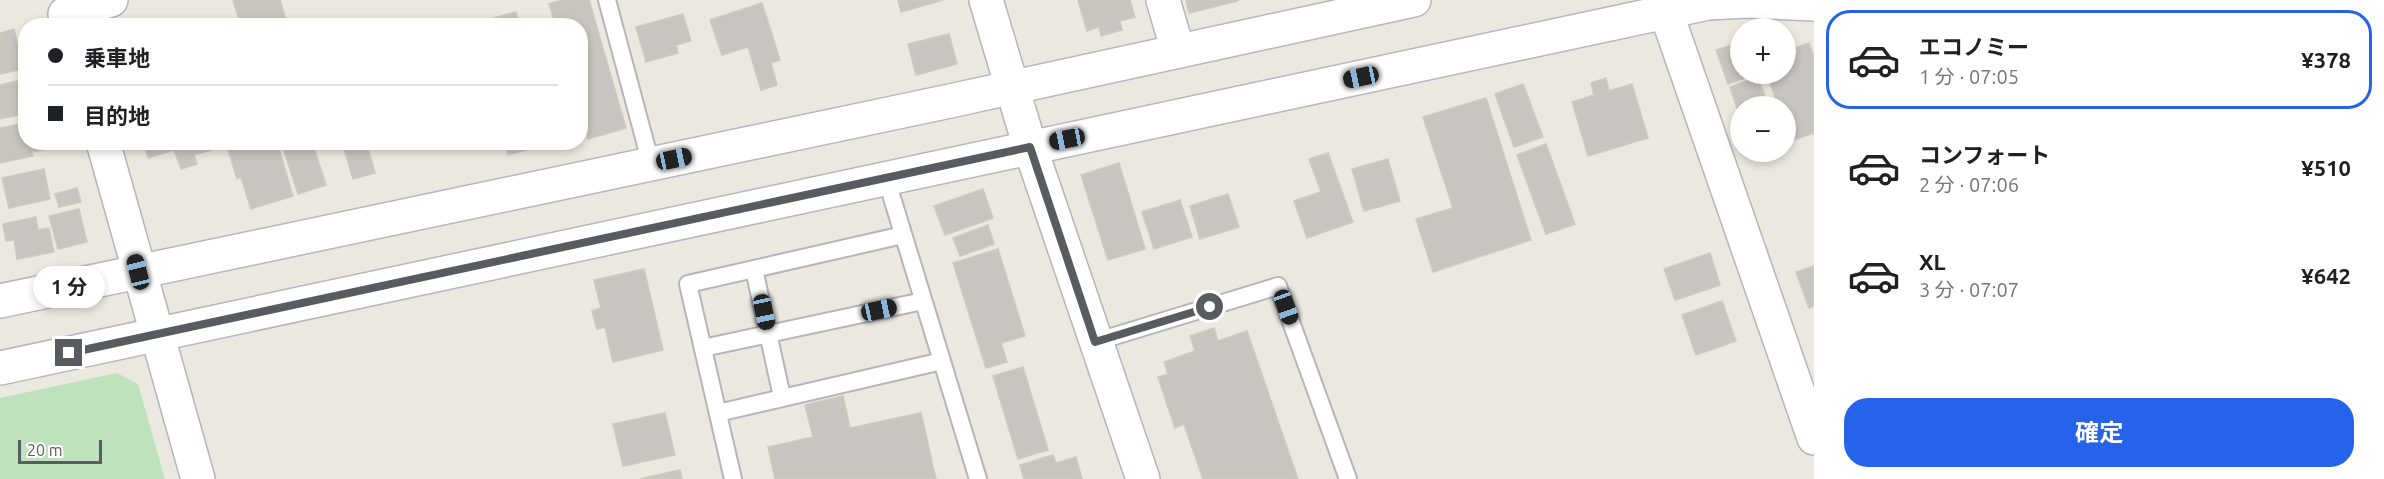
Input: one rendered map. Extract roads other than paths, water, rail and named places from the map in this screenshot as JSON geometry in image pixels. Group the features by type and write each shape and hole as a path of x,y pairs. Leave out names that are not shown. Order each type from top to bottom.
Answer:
{"street":[{"path":"65,13 111,0"},
{"path":"986,0 1030,147 1143,479"},
{"path":"1163,0 1178,51"},
{"path":"0,301 1178,51 1330,9 1414,0"},
{"path":"0,368 1030,147 1664,6 1757,1 1814,4"},
{"path":"1664,6 1814,438"},
{"path":"105,150 198,479"}],"lane":[{"path":"607,0 651,164"},
{"path":"886,178 978,479"},
{"path":"733,479 688,284 903,235"},
{"path":"754,269 782,397"},
{"path":"1095,342 1278,286 1348,479"},
{"path":"703,348 923,301"},
{"path":"718,413 942,361"}]}
